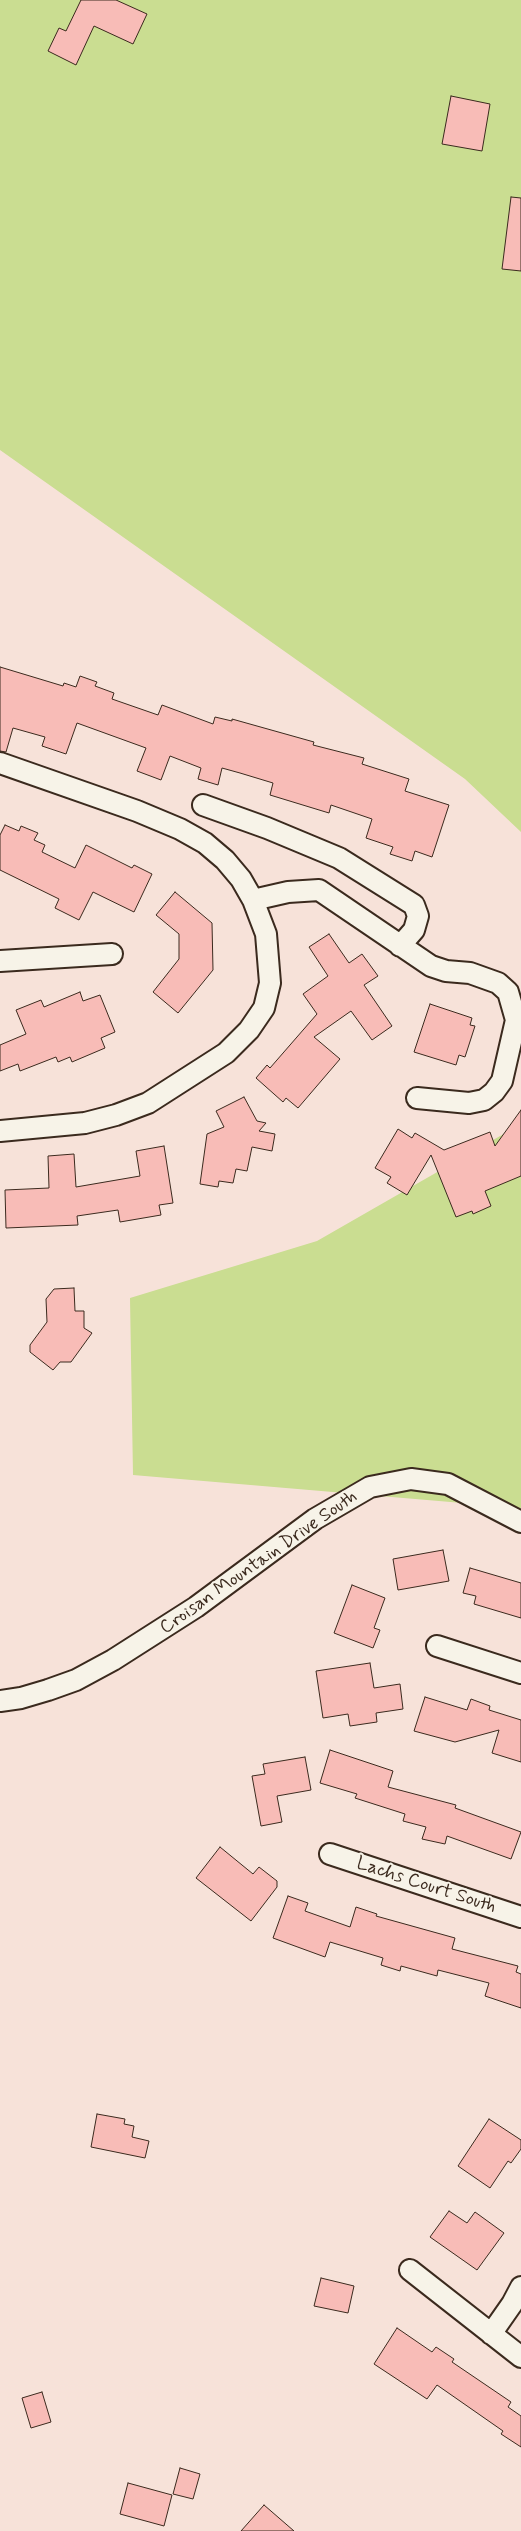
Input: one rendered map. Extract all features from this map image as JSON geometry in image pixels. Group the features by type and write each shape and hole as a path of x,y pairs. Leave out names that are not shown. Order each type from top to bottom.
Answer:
{"street":[{"path":"0,763 137,811 180,829 204,843 225,860 241,879 253,900 266,934 270,983 264,1008 249,1030 226,1053 148,1103 116,1116 85,1123 0,1131"},
{"path":"203,804 339,858 414,905 418,916 414,930 400,946"},
{"path":"253,900 288,892 319,890 431,966 446,971 470,973 498,983 508,992 516,1020 502,1081 484,1100 469,1103 417,1098"},
{"path":"0,961 112,954"},
{"name":"Croisan Mountain Drive South","path":"0,1701 21,1698 76,1680 113,1660 188,1612 315,1519 370,1487 411,1479 448,1484 521,1522"},
{"path":"437,1646 521,1673"},
{"name":"Lachs Court South","path":"330,1854 521,1917"},
{"path":"410,2270 521,2357"},
{"path":"491,2334 521,2288"}],"green space":[{"path":"0,0 521,0 521,832 465,779 0,450"},
{"path":"521,1124 521,1508 133,1475 130,1298 317,1241"}],"building":[{"path":"81,0 116,0 147,14 133,44 94,26 76,65 48,51 59,28 66,31"},
{"path":"451,96 490,104 482,151 442,144"},
{"path":"511,197 521,198 521,271 502,269"},
{"path":"0,667 63,686 64,683 76,687 80,676 97,682 95,686 114,693 112,699 158,715 162,705 213,724 215,717 232,721 232,719 314,742 313,745 364,758 362,764 409,779 405,791 449,805 432,857 415,851 412,861 390,854 393,847 366,838 372,819 331,805 329,813 270,795 273,783 240,773 222,768 218,785 198,779 201,768 170,756 161,780 137,771 146,748 77,723 66,754 42,746 45,737 13,728 6,752 0,751"},
{"path":"5,825 19,831 21,826 38,833 34,840 45,845 42,852 75,868 86,845 132,868 134,865 152,874 134,912 93,892 79,920 55,908 59,899 0,870 0,835"},
{"path":"175,892 212,923 213,970 178,1013 153,992 179,959 179,934 156,915"},
{"path":"329,934 349,963 362,954 378,976 364,985 392,1026 372,1040 351,1011 314,1037 340,1059 298,1108 286,1098 283,1102 256,1078 267,1065 270,1068 317,1014 303,994 328,976 309,947"},
{"path":"80,992 83,1001 100,995 115,1032 101,1038 105,1048 72,1062 70,1057 58,1062 56,1057 20,1071 18,1064 0,1071 0,1045 26,1034 16,1010 41,1000 44,1007"},
{"path":"430,1004 472,1018 470,1025 475,1026 465,1057 459,1055 456,1065 414,1052"},
{"path":"244,1097 257,1121 266,1123 259,1131 275,1134 272,1151 252,1147 247,1171 236,1169 233,1183 219,1181 218,1187 200,1184 207,1134 224,1127 216,1111"},
{"path":"521,1110 521,1176 485,1191 491,1206 473,1214 472,1211 456,1217 431,1155 407,1195 387,1183 391,1177 375,1168 398,1129 412,1138 415,1133 444,1150 490,1132 495,1146"},
{"path":"164,1146 173,1203 159,1205 161,1215 120,1222 118,1210 77,1216 78,1225 6,1228 5,1190 49,1188 48,1156 74,1154 76,1187 140,1176 136,1151"},
{"path":"74,1288 75,1311 84,1311 84,1328 92,1333 71,1362 60,1362 53,1370 30,1352 30,1345 47,1322 46,1299 54,1289"},
{"path":"443,1550 449,1581 398,1590 393,1559"},
{"path":"470,1568 521,1583 521,1618 474,1604 476,1596 463,1593"},
{"path":"352,1585 385,1598 374,1628 380,1630 373,1648 334,1633"},
{"path":"370,1663 374,1688 400,1684 403,1709 376,1713 377,1722 350,1726 348,1714 323,1718 316,1671"},
{"path":"425,1697 467,1710 471,1699 490,1706 489,1710 521,1720 521,1762 492,1753 499,1730 455,1742 414,1731"},
{"path":"330,1750 393,1771 388,1787 456,1805 455,1808 521,1832 511,1859 447,1836 445,1844 422,1839 426,1827 403,1821 405,1814 355,1798 357,1794 320,1783"},
{"path":"305,1757 311,1790 277,1796 282,1822 261,1826 252,1776 265,1774 263,1764"},
{"path":"220,1847 253,1874 259,1867 277,1881 277,1887 251,1921 196,1878"},
{"path":"288,1896 308,1903 305,1911 350,1927 356,1907 377,1914 376,1916 455,1938 452,1949 518,1966 516,1972 521,1974 521,2008 485,1996 489,1983 438,1970 437,1976 401,1966 400,1971 381,1965 383,1958 330,1942 325,1957 273,1938"},
{"path":"97,2114 125,2119 124,2124 134,2126 132,2137 149,2141 145,2158 91,2147"},
{"path":"489,2119 521,2140 521,2149 511,2163 508,2161 490,2188 458,2166"},
{"path":"449,2211 467,2223 475,2212 504,2233 477,2270 430,2237"},
{"path":"321,2278 354,2286 348,2313 314,2306"},
{"path":"397,2328 432,2352 436,2347 454,2359 452,2362 511,2402 508,2407 521,2416 521,2447 501,2434 503,2431 437,2385 427,2399 374,2364"},
{"path":"42,2392 51,2422 31,2428 22,2398"},
{"path":"180,2468 200,2474 193,2499 173,2494"},
{"path":"128,2483 172,2495 164,2526 120,2514"},
{"path":"264,2505 294,2531 241,2531"}]}
